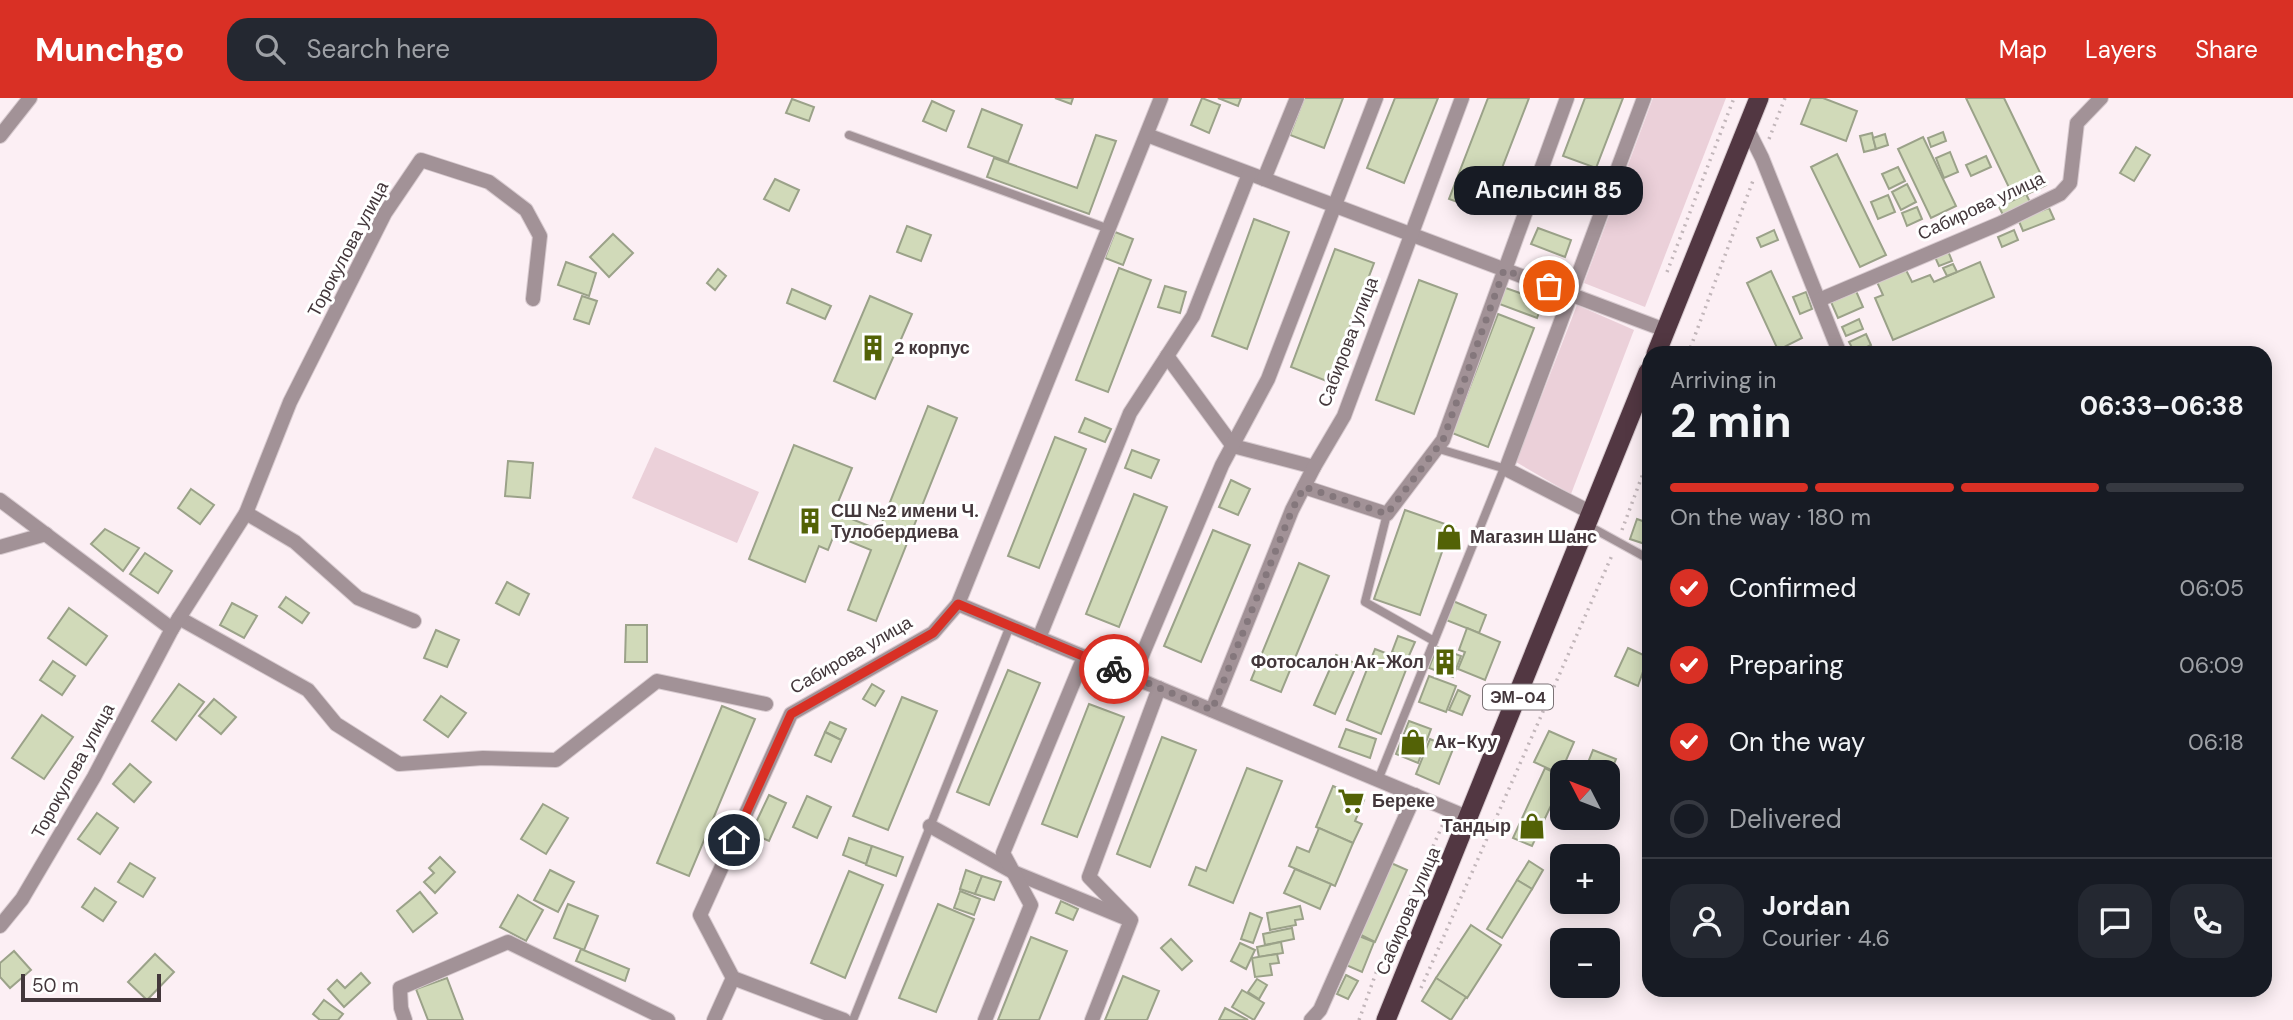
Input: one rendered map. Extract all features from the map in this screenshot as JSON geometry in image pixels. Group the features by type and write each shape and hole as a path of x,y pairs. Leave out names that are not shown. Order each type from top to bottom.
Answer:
{"highway":[{"path":"1659,346 1759,98"},
{"name":"Сабирова улица","path":"1386,1020 1642,387"}],"street":[{"path":"0,136 30,98"},
{"name":"Сабирова улица","path":"733,978 701,915 791,714 933,633 958,604 1161,98"},
{"path":"1039,638 1130,413 1193,316 1257,176 1297,98"},
{"path":"1133,677 1222,465 1268,379 1376,98"},
{"name":"Сабирова улица","path":"1212,710 1292,510 1343,416 1462,98"},
{"path":"1304,487 1387,514 1443,440 1567,98"},
{"path":"1589,519 1505,468 1644,98"},
{"name":"Сабирова улица","path":"1819,300 2001,223 2060,194 2070,183 2077,123 2101,98"},
{"path":"1747,128 1762,158 1837,346"},
{"path":"1146,135 1665,330"},
{"name":"Торокулова улица","path":"0,926 22,899 94,777 175,624 246,513 290,402 385,213 421,160 489,182 526,210 540,236 533,299"},
{"path":"1167,356 1233,446 1314,467"},
{"path":"0,500 175,624 308,690 336,724 399,764 483,758 556,760 657,681 766,704"},
{"path":"246,513 295,542 358,598 414,621"},
{"path":"0,547 46,534"},
{"path":"958,604 1469,818"},
{"path":"985,1020 1031,905 1003,853 1084,657"},
{"path":"1131,920 1089,877 1159,688"},
{"path":"1311,1020 1320,1010 1415,795"},
{"path":"930,826 1013,872 1131,920"},
{"path":"1092,1020 1131,920"},
{"path":"405,1020 400,988 508,942 668,1020"},
{"path":"714,1020 733,978 844,1020"}],"lane":[{"path":"849,135 1109,229"},
{"path":"1378,780 1505,468 1436,448"},
{"path":"1387,514 1365,602 1434,641"},
{"path":"1589,519 1618,542 1642,555"},
{"path":"853,1020 1010,626"}],"path":[{"path":"1691,346 1785,98"},
{"path":"1418,995 1618,542 1642,476"},
{"path":"1359,1020 1449,810"}],"shaded area":[{"path":"1653,98 1726,98 1645,307 1584,283"},
{"path":"1577,305 1634,330 1571,494 1516,462"},
{"path":"655,447 759,492 737,543 632,498"}],"building":[{"path":"1055,98 1073,98 1071,104"},
{"path":"1202,98 1220,105 1209,133 1191,125"},
{"path":"1218,98 1241,98 1238,106"},
{"path":"1304,98 1343,98 1324,148 1290,135"},
{"path":"1395,98 1438,98 1404,183 1367,168"},
{"path":"1488,98 1529,98 1485,212 1449,199"},
{"path":"1585,98 1623,98 1596,168 1563,156"},
{"path":"1811,98 1823,98 1857,111 1846,141 1801,124"},
{"path":"1966,98 2004,98 2046,185 2015,200"},
{"path":"792,99 814,107 809,121 786,113"},
{"path":"932,101 954,111 946,131 923,121"},
{"path":"982,109 1022,125 1008,162 968,147"},
{"path":"1943,132 1946,141 1931,147 1928,138"},
{"path":"1872,133 1876,149 1864,152 1860,136"},
{"path":"1885,134 1888,145 1876,149 1873,138"},
{"path":"1096,135 1116,141 1089,214 987,177 994,158 1077,188"},
{"path":"1923,137 1956,206 1931,218 1898,149"},
{"path":"2136,147 2150,155 2134,181 2120,173"},
{"path":"1950,152 1958,172 1944,178 1936,158"},
{"path":"1837,154 1886,255 1860,267 1811,167"},
{"path":"1986,156 1991,167 1971,176 1966,165"},
{"path":"1898,167 1905,181 1889,189 1882,174"},
{"path":"775,179 799,190 789,211 764,199"},
{"path":"1907,184 1916,202 1901,210 1892,192"},
{"path":"1496,186 1517,194 1510,214 1488,205"},
{"path":"2026,194 2031,204 2004,217 1999,207"},
{"path":"1888,195 1895,212 1878,219 1871,202"},
{"path":"1917,207 1922,219 1907,226 1902,213"},
{"path":"2049,208 2054,219 2023,231 2018,219"},
{"path":"1254,219 1289,232 1247,349 1212,336"},
{"path":"907,226 931,235 921,261 897,252"},
{"path":"1538,228 1571,240 1565,257 1531,244"},
{"path":"1774,230 1778,240 1761,247 1757,238"},
{"path":"2014,230 2018,240 2002,247 1998,237"},
{"path":"1115,232 1133,239 1123,265 1105,258"},
{"path":"613,234 633,253 609,277 590,257"},
{"path":"1335,249 1374,263 1329,382 1291,367"},
{"path":"1948,251 1952,261 1939,266 1935,257"},
{"path":"566,262 596,273 589,296 558,285"},
{"path":"1980,262 1994,297 1893,340 1875,298 1883,295 1877,282 1906,270 1912,282 1930,275 1934,282"},
{"path":"1953,264 1957,272 1947,276 1943,268"},
{"path":"1119,268 1151,280 1108,392 1076,380"},
{"path":"718,269 726,276 715,290 707,283"},
{"path":"1771,271 1802,338 1786,346 1776,346 1747,283"},
{"path":"1419,280 1457,294 1414,414 1376,400"},
{"path":"1165,286 1186,292 1180,313 1158,307"},
{"path":"1500,286 1543,301 1537,318 1494,302"},
{"path":"792,289 831,306 825,319 787,303"},
{"path":"1856,291 1863,307 1838,318 1831,302"},
{"path":"1806,292 1812,309 1800,314 1793,297"},
{"path":"582,296 597,301 589,324 574,319"},
{"name":"2 корпус","path":"870,296 912,314 875,399 834,381"},
{"path":"1498,314 1534,328 1488,447 1452,433"},
{"path":"1859,319 1863,329 1846,336 1842,327"},
{"path":"1866,334 1871,345 1851,346 1849,342"},
{"name":"СШ №2 имени Ч. Тулобердиева","path":"928,406 957,418 876,621 848,610 871,550 834,535 828,550 819,546 805,582 749,559 794,445 852,468 834,512 879,530"},
{"path":"1085,418 1111,429 1105,442 1079,432"},
{"path":"1055,437 1086,449 1039,568 1008,556"},
{"path":"1132,450 1159,460 1151,478 1125,468"},
{"path":"508,461 533,463 530,498 505,496"},
{"path":"1231,480 1250,489 1238,515 1219,507"},
{"path":"191,489 214,505 200,524 178,508"},
{"path":"1134,494 1167,507 1119,627 1086,614"},
{"path":"1405,510 1451,526 1420,615 1374,599"},
{"path":"1637,519 1642,521 1642,543 1630,539"},
{"name":"Магазин Шанс","path":"1451,526 1455,527 1448,550 1443,548"},
{"path":"105,529 139,548 123,571 91,544"},
{"path":"1213,530 1250,545 1201,662 1164,646"},
{"path":"145,553 172,571 158,593 130,574"},
{"path":"1299,563 1329,576 1281,692 1251,680"},
{"path":"507,582 529,594 519,615 496,603"},
{"path":"286,597 309,613 302,623 279,607"},
{"path":"1453,601 1486,615 1479,633 1446,620"},
{"path":"232,603 257,616 244,638 220,625"},
{"path":"69,608 107,636 86,665 48,638"},
{"path":"626,625 647,625 647,662 625,662"},
{"path":"1467,628 1500,642 1485,680 1458,669 1465,652 1459,650"},
{"path":"436,630 459,640 447,667 424,658"},
{"path":"1398,636 1415,642 1408,658 1392,652"},
{"name":"Фотосалон Ак-Жол","path":"1437,647 1461,656 1453,677 1429,668"},
{"path":"1628,648 1642,654 1642,674 1638,686 1615,676"},
{"path":"1375,649 1409,662 1381,734 1347,720"},
{"path":"1336,655 1357,664 1335,714 1314,705"},
{"path":"53,661 75,676 62,695 40,680"},
{"path":"1008,670 1040,683 989,805 957,792"},
{"path":"1429,676 1456,686 1446,712 1419,702"},
{"path":"179,684 204,702 176,740 152,721"},
{"path":"872,684 884,691 875,706 863,699"},
{"path":"1458,690 1470,696 1462,715 1449,710"},
{"path":"441,696 466,713 448,737 424,720"},
{"path":"902,697 937,711 888,830 853,816"},
{"path":"214,699 236,717 221,734 199,716"},
{"path":"1089,704 1124,717 1077,837 1042,824"},
{"path":"722,706 755,719 689,876 657,863"},
{"path":"42,715 73,737 44,779 12,758"},
{"name":"Ак-Куу","path":"1409,721 1431,729 1418,763 1396,754"},
{"path":"830,722 846,729 841,740 825,732"},
{"path":"1346,729 1376,739 1370,758 1339,747"},
{"path":"1549,731 1574,742 1566,760 1550,760 1550,769 1534,762"},
{"path":"825,732 841,740 831,762 815,755"},
{"path":"1162,737 1196,750 1150,867 1117,854"},
{"path":"1430,739 1453,749 1439,784 1416,774"},
{"path":"1593,750 1616,759 1616,760 1589,760"},
{"path":"130,764 151,782 134,802 113,784"},
{"path":"1247,768 1282,781 1233,903 1189,885 1196,867 1206,871"},
{"path":"1545,768 1550,770 1550,808 1532,846 1513,838"},
{"path":"1333,786 1364,800 1355,821 1362,824 1353,843 1316,827"},
{"path":"769,795 786,803 769,841 751,833"},
{"path":"807,796 831,807 817,838 793,827"},
{"path":"543,804 568,818 546,854 521,839"},
{"path":"97,813 118,828 100,854 78,839"},
{"path":"1319,828 1353,843 1335,886 1289,866 1297,847 1309,852"},
{"path":"849,838 872,846 866,864 843,855"},
{"path":"872,846 903,857 896,876 866,865"},
{"path":"440,857 455,872 435,893 424,882 434,873 429,868"},
{"path":"1529,861 1543,870 1532,889 1517,880"},
{"path":"130,863 155,878 143,897 118,882"},
{"path":"1391,863 1407,870 1375,942 1359,934"},
{"path":"1295,869 1331,884 1320,909 1284,893"},
{"path":"550,870 574,882 558,912 534,900"},
{"path":"966,870 982,876 975,894 960,889"},
{"path":"849,871 883,885 845,978 811,963"},
{"path":"982,876 1001,882 994,900 975,894"},
{"path":"1517,880 1532,889 1502,938 1487,929"},
{"path":"95,888 116,902 103,921 82,907"},
{"path":"960,891 980,899 974,915 954,908"},
{"path":"420,892 437,913 413,932 397,911"},
{"path":"518,895 543,910 526,941 500,927"},
{"path":"1061,901 1078,909 1073,920 1056,913"},
{"path":"568,904 598,916 584,950 554,938"},
{"path":"938,904 974,919 936,1012 899,998"},
{"path":"1300,906 1303,919 1295,920 1296,925 1270,930 1267,913"},
{"path":"1250,913 1262,918 1253,943 1241,939"},
{"path":"1471,925 1501,945 1467,998 1436,978"},
{"path":"1292,928 1294,939 1265,945 1263,934"},
{"path":"1359,936 1374,942 1362,972 1346,965"},
{"path":"1031,937 1067,951 1039,1020 998,1020"},
{"path":"1171,939 1192,961 1182,970 1161,948"},
{"path":"1281,942 1283,953 1259,957 1257,947"},
{"path":"1240,943 1255,950 1246,969 1231,961"},
{"path":"581,949 629,969 625,981 576,961"},
{"path":"14,951 31,970 10,988 0,977 0,963"},
{"path":"155,954 174,972 147,1000 128,982"},
{"path":"1277,954 1279,963 1270,964 1272,975 1255,977 1252,958"},
{"path":"361,973 370,983 344,1007 328,989 337,980 345,988"},
{"path":"1346,975 1358,981 1348,999 1337,994"},
{"path":"1123,976 1159,991 1147,1020 1105,1020"},
{"path":"447,978 463,1020 428,1020 416,989"},
{"path":"1436,978 1466,997 1451,1020 1422,1001"},
{"path":"1257,979 1267,985 1259,999 1248,992"},
{"path":"1242,990 1264,1003 1254,1020 1232,1007"},
{"path":"324,1000 343,1014 338,1020 320,1020 313,1014"},
{"path":"1225,1008 1248,1020 1219,1020"}],"way so far":[{"path":"1114,669 1212,710 1292,510 1304,487 1387,514 1443,440 1504,270 1549,286"}],"place":[{"name":"Апельсин 85","path":"1549,286"},
{"name":"2 корпус","path":"873,348"},
{"name":"СШ №2 имени Ч. Тулобердиева","path":"810,521"},
{"name":"Магазин Шанс","path":"1449,537"},
{"name":"Фотосалон Ак-Жол","path":"1445,662"},
{"name":"Ак-Куу","path":"1413,742"},
{"name":"Береке","path":"1351,801"},
{"name":"Тандыр","path":"1532,826"}],"route":[{"path":"734,840 791,714 933,633 958,604 1114,669"}]}
